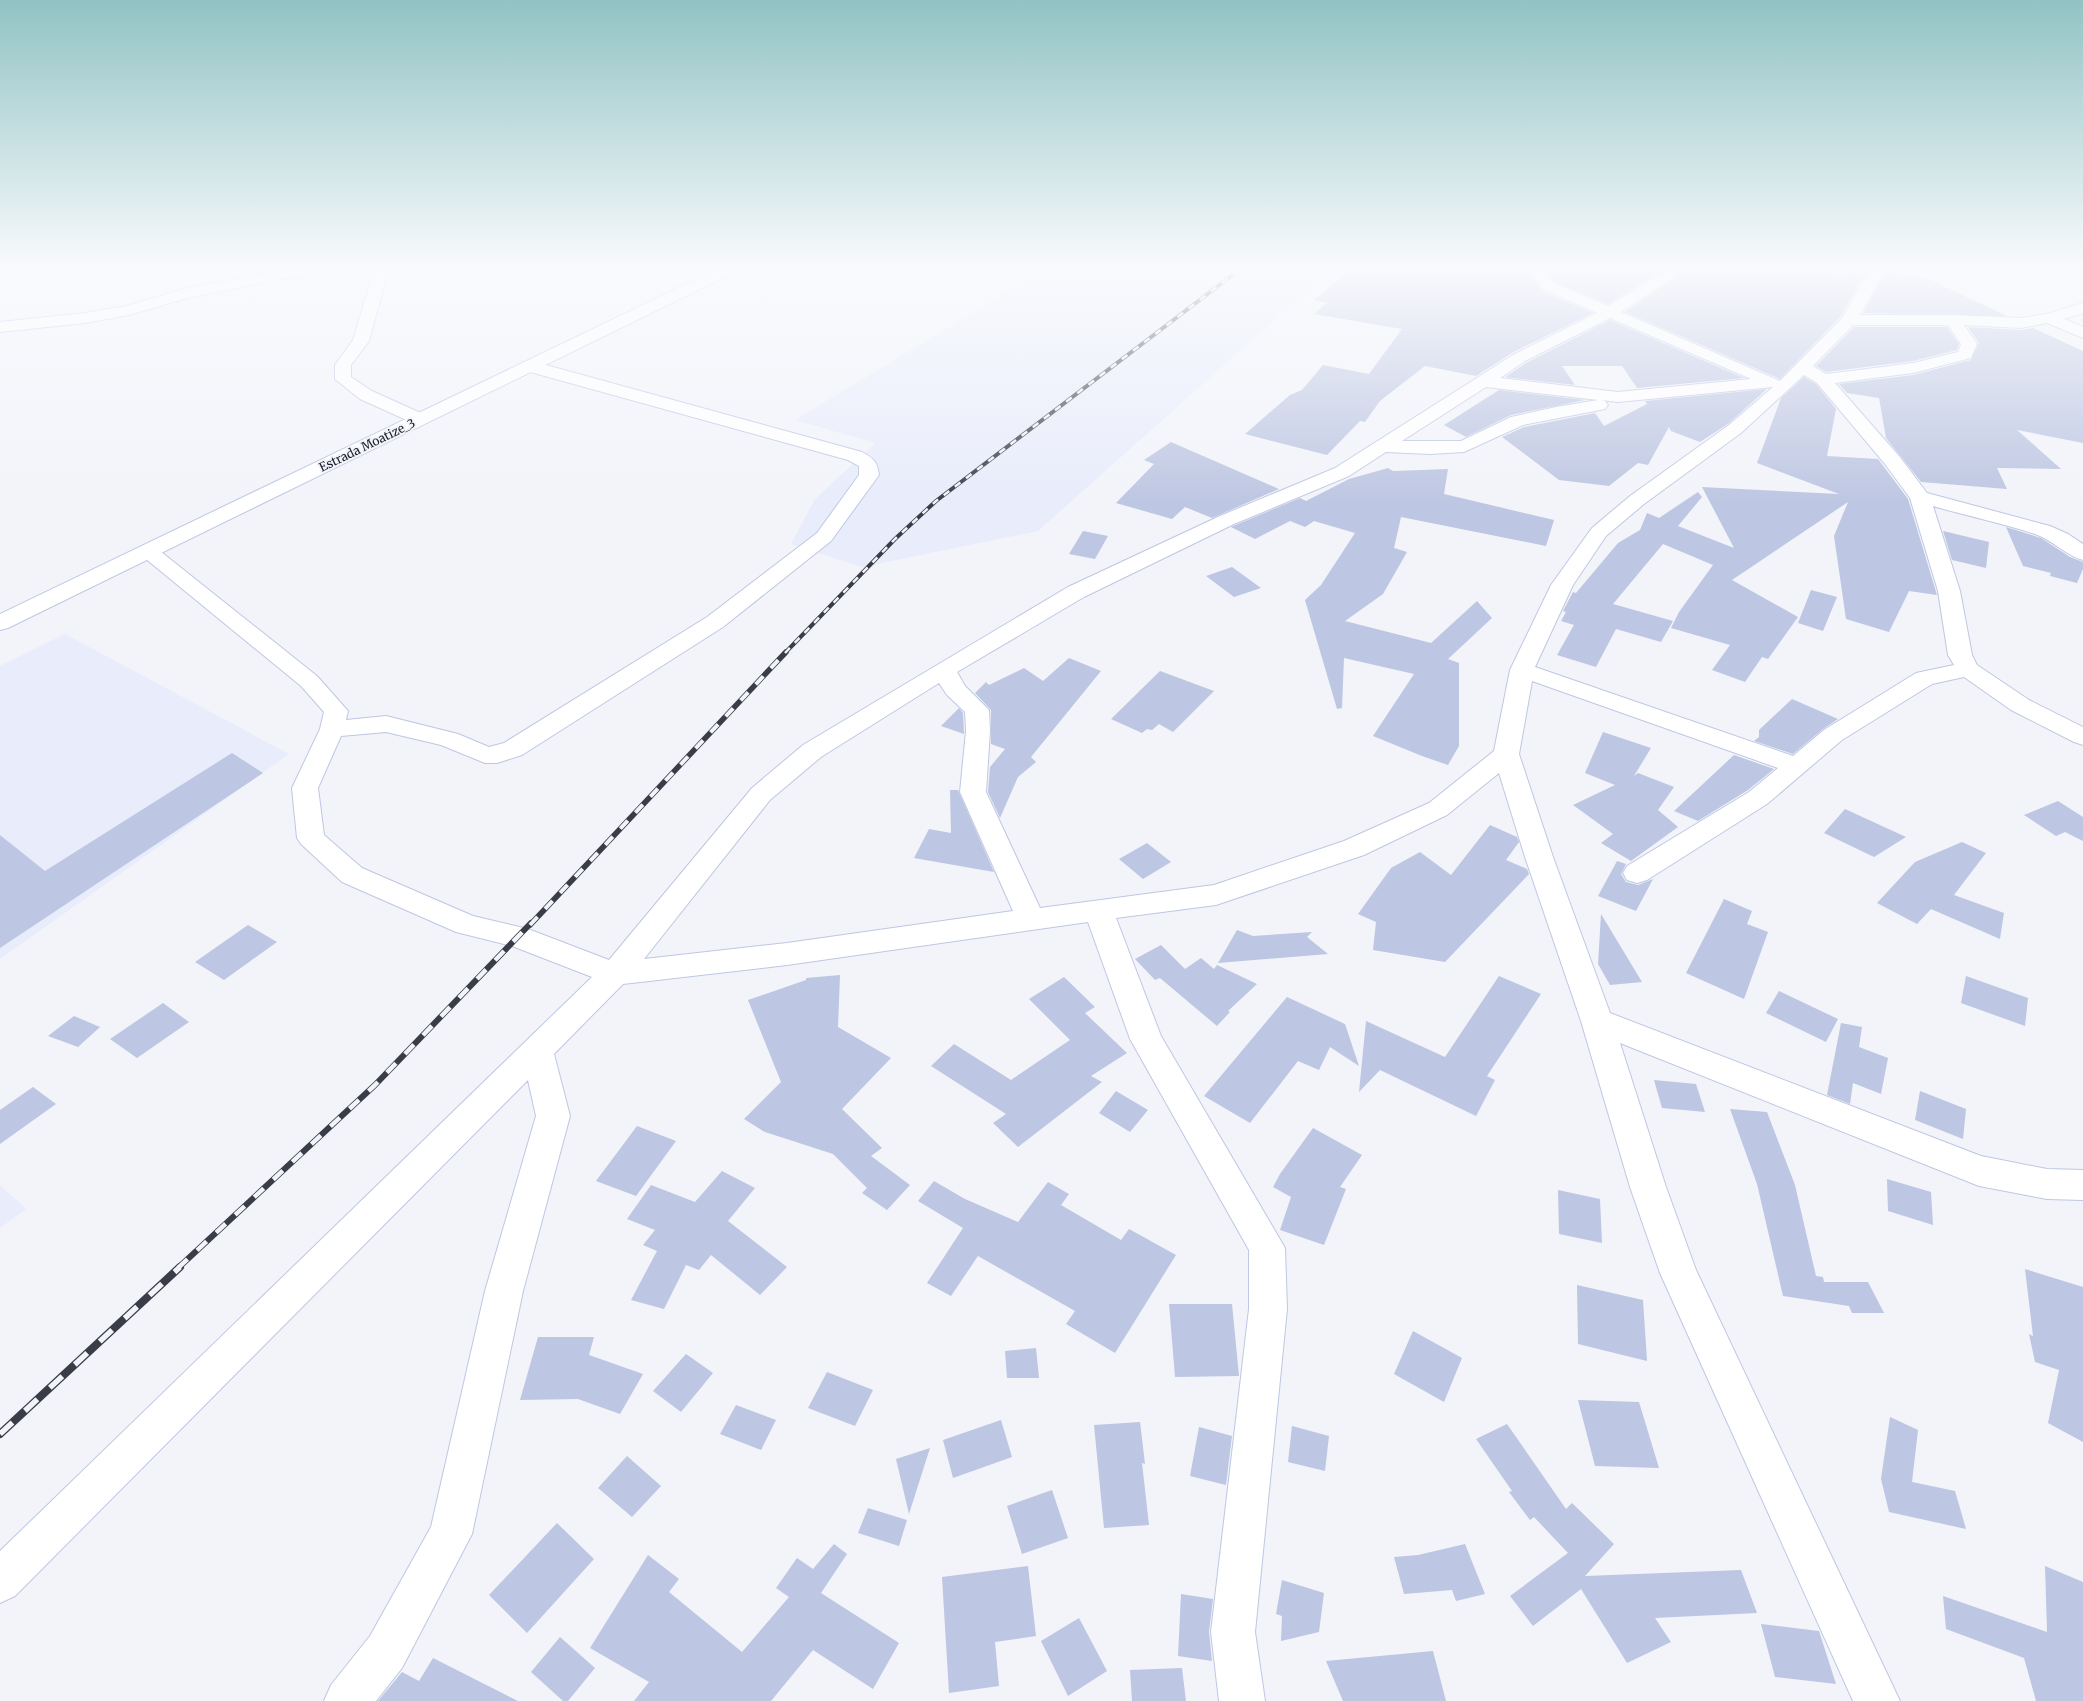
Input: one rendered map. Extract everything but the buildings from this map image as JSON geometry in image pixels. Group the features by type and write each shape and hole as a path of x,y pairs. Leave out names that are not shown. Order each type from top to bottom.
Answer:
{"main road":[{"path":"357,346 343,364 343,378 366,395 419,419"},
{"name":"Estrada Moatize_3","path":"0,623 570,346"},
{"path":"0,1581 615,974 761,794 812,751 1076,592 1227,520 1342,472 1519,358 1542,346"},
{"path":"1690,346 1778,384"},
{"path":"1824,346 1803,368 1778,384 1735,429 1637,500 1598,532 1562,585 1522,670 1506,754 1597,1021 1648,1188 1678,1273 1877,1701"},
{"path":"1823,379 1883,373 1943,362 1965,355 1968,346"},
{"path":"332,730 386,724 450,739 485,755 497,755 513,749 715,622 824,536 869,475 868,463 855,456 529,366"},
{"path":"1803,368 1823,379 1892,460 1920,497 1949,591 1960,655 1968,669 2020,705 2083,737"},
{"path":"1483,381 1618,397 1778,384"},
{"path":"1382,446 1430,448 1464,446 1517,421 1556,412 1597,406 1618,397"},
{"path":"1920,497 2043,530 2061,538 2083,554"},
{"path":"148,551 309,681 336,711 332,730 305,788 311,838 352,875 466,925 518,937 615,974 787,954 1216,895 1354,848 1438,809 1506,754"},
{"path":"1638,873 1758,798 1833,735 1924,678 1968,669"},
{"path":"944,670 955,690 977,710 978,731 974,792 1031,919"},
{"path":"1522,670 1797,766"},
{"path":"1098,910 1146,1038 1267,1248 1268,1309 1233,1632 1242,1701"},
{"path":"1597,1021 1978,1171 2047,1184 2083,1185"},
{"path":"347,1701 386,1652 451,1534 504,1291 554,1116 537,1051"}],"shaded area":[{"path":"917,346 1245,346 1038,531 862,567 791,544 815,499 875,443 795,420"},
{"path":"65,634 289,754 0,959 0,666"},
{"path":"0,1185 26,1209 0,1228"}],"railway":[{"path":"785,653 895,539 936,501 1139,346"},
{"path":"530,925 786,652"},
{"path":"178,1268 375,1085 531,923"},
{"path":"0,1434 180,1267"}]}
